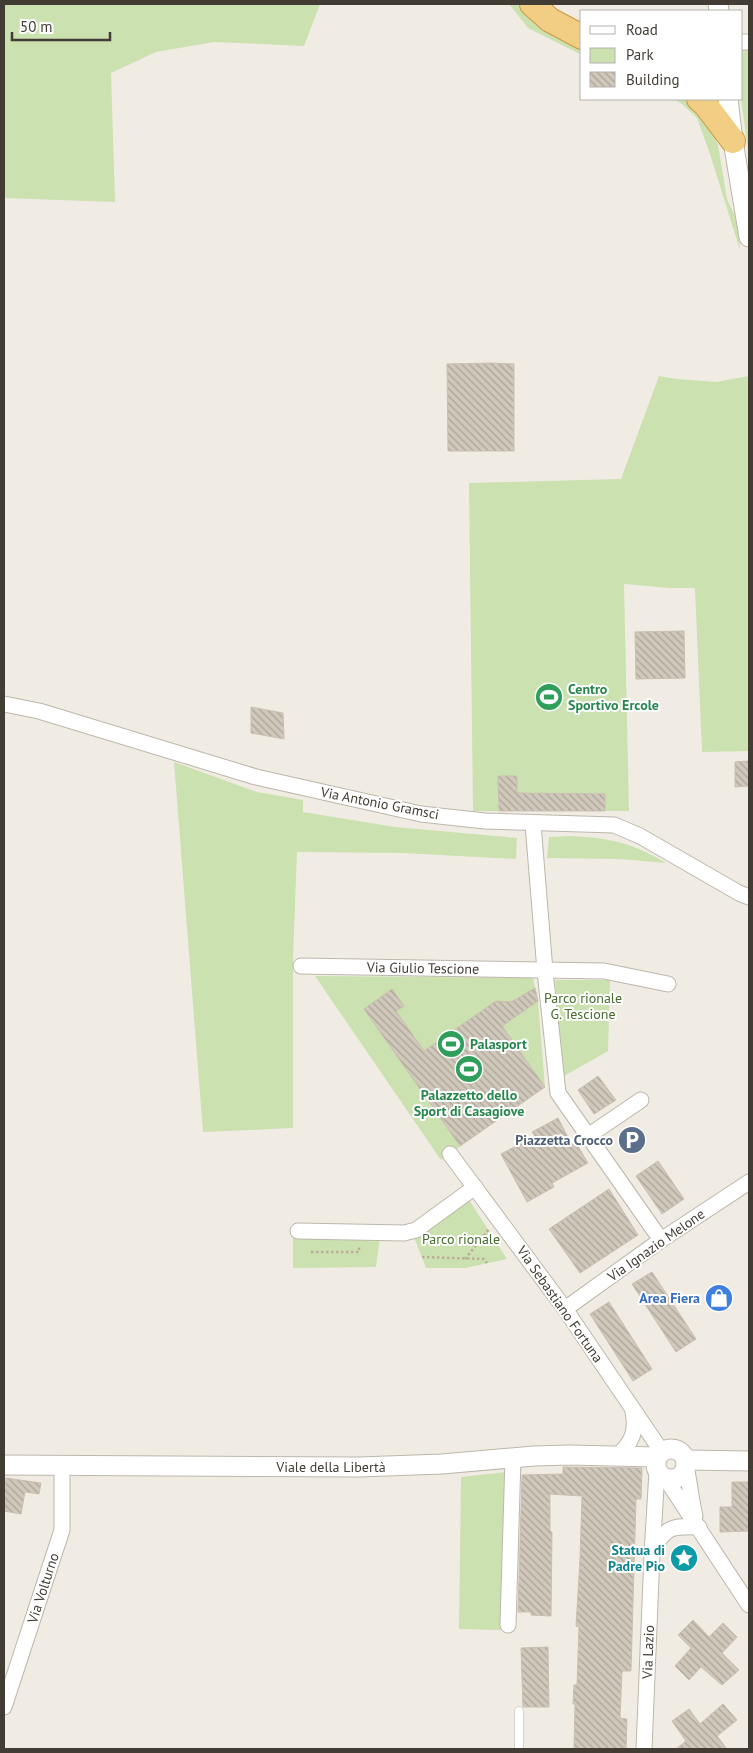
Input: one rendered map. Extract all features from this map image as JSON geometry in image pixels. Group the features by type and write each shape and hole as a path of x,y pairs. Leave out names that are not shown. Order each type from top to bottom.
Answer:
{"highway":[{"path":"532,4 550,20 580,36"},
{"path":"700,100 733,141"}],"street":[{"path":"728,100 749,237"},
{"name":"Via Antonio Gramsci","path":"4,704 39,711 256,777 420,814 533,824 580,823 614,825 640,836 749,897"},
{"path":"533,824 545,971 558,1094 661,1240"},
{"name":"Via Giulio Tescione","path":"301,966 604,971 668,984"},
{"path":"588,1136 641,1100"},
{"name":"Via Sebastiano Fortuna","path":"450,1154 565,1309 632,1408 660,1465 699,1527"},
{"name":"Via Ignazio Melone","path":"565,1309 661,1240 749,1182"},
{"path":"298,1231 404,1233 416,1230 475,1187"},
{"name":"Via Sebastiano Fortuna","path":"617,1456 625,1449 634,1433 636,1424 632,1408"},
{"name":"Viale della Libertà","path":"4,1465 359,1468 569,1455 617,1456 660,1465 666,1450 676,1450 684,1456 686,1464 711,1460 749,1461"},
{"path":"508,1625 512,1458"},
{"path":"691,1486 698,1472 711,1460"},
{"path":"660,1465 676,1479 681,1476 686,1464"},
{"path":"686,1464 691,1486 691,1501 699,1527 749,1605"},
{"name":"Via Lazio","path":"644,1749 652,1554 660,1465"},
{"name":"Via Volturno","path":"4,1707 62,1530 62,1466"},
{"name":"Via Lazio","path":"652,1554 660,1537 670,1529 699,1527"}],"lane":[{"path":"519,1711 519,1749"}],"path":[{"path":"465,1259 498,1218"},
{"path":"311,1252 359,1252 359,1232"},
{"path":"422,1257 484,1260 487,1263"}],"green space":[{"path":"4,4 320,4 304,46 214,42 156,52 111,73 115,202 4,198"},
{"path":"509,4 517,4 546,31 580,48 580,54 528,28"},
{"path":"743,46 749,46 749,157 741,100 743,100"},
{"path":"676,100 690,100 709,123 718,145 727,199 735,216 740,250 697,118"},
{"name":"Centro Sportivo Ercole","path":"659,376 716,382 749,376 749,751 702,752 695,588 624,584 629,811 473,811 469,483 621,479"},
{"path":"174,762 257,792 303,800 303,812 395,827 517,838 516,859 403,853 297,852 293,956 293,1128 203,1132"},
{"path":"549,837 598,838 632,846 666,863 620,859 547,858"},
{"name":"Palasport","path":"315,976 533,978 538,1001 545,1087 441,1160"},
{"name":"Parco rionale G. Tescione","path":"555,980 610,980 608,1051 564,1076"},
{"name":"Parco rionale","path":"469,1200 507,1259 465,1268 426,1268 414,1237"},
{"path":"293,1236 380,1237 376,1267 293,1268"},
{"path":"506,1472 501,1630 459,1629 461,1477"}],"building":[{"path":"447,364 514,364 514,451 448,451"},
{"path":"684,631 685,678 636,679 635,632"},
{"path":"251,707 283,713 284,739 251,733"},
{"path":"749,761 749,786 735,787 735,762"},
{"path":"498,776 517,776 517,793 605,794 605,811 499,811"},
{"name":"Palazzetto dello Sport di Casagiove","path":"535,988 538,1001 502,1026 545,1087 460,1146 364,1009 392,989 404,1006 396,1011 424,1051 496,1001 511,1002"},
{"path":"598,1076 616,1100 594,1114 578,1090"},
{"path":"558,1118 572,1145 576,1143 588,1163 552,1183 554,1187 527,1202 501,1154 535,1136 532,1132"},
{"path":"658,1161 684,1199 662,1214 636,1176"},
{"path":"609,1189 638,1235 580,1273 549,1229"},
{"path":"652,1272 696,1339 676,1352 632,1284"},
{"path":"609,1302 652,1369 633,1381 590,1314"},
{"path":"563,1467 642,1468 641,1499 636,1499 631,1671 622,1671 620,1718 627,1719 626,1749 574,1749 575,1704 573,1704 574,1685 577,1685 579,1627 576,1626 582,1496 550,1494 550,1531 552,1532 551,1616 531,1615 531,1612 518,1612 522,1475 563,1474"},
{"path":"6,1478 41,1483 39,1494 25,1492 21,1514 4,1511"},
{"path":"732,1482 749,1482 749,1531 720,1532 720,1507 732,1507"},
{"path":"693,1620 709,1637 723,1623 737,1637 722,1653 739,1670 722,1685 701,1667 689,1680 675,1666 691,1648 678,1635"},
{"path":"548,1647 549,1707 523,1707 521,1648"},
{"path":"723,1704 737,1720 717,1736 727,1749 676,1749 686,1741 672,1721 689,1709 700,1724"}],"place":[{"name":"Centro Sportivo Ercole","path":"549,697"},
{"name":"Palasport","path":"451,1044"},
{"name":"Palazzetto dello Sport di Casagiove","path":"469,1069"},
{"name":"Piazzetta Crocco","path":"632,1140"},
{"name":"Area Fiera","path":"719,1298"},
{"name":"Statua di Padre Pio","path":"684,1558"}]}
